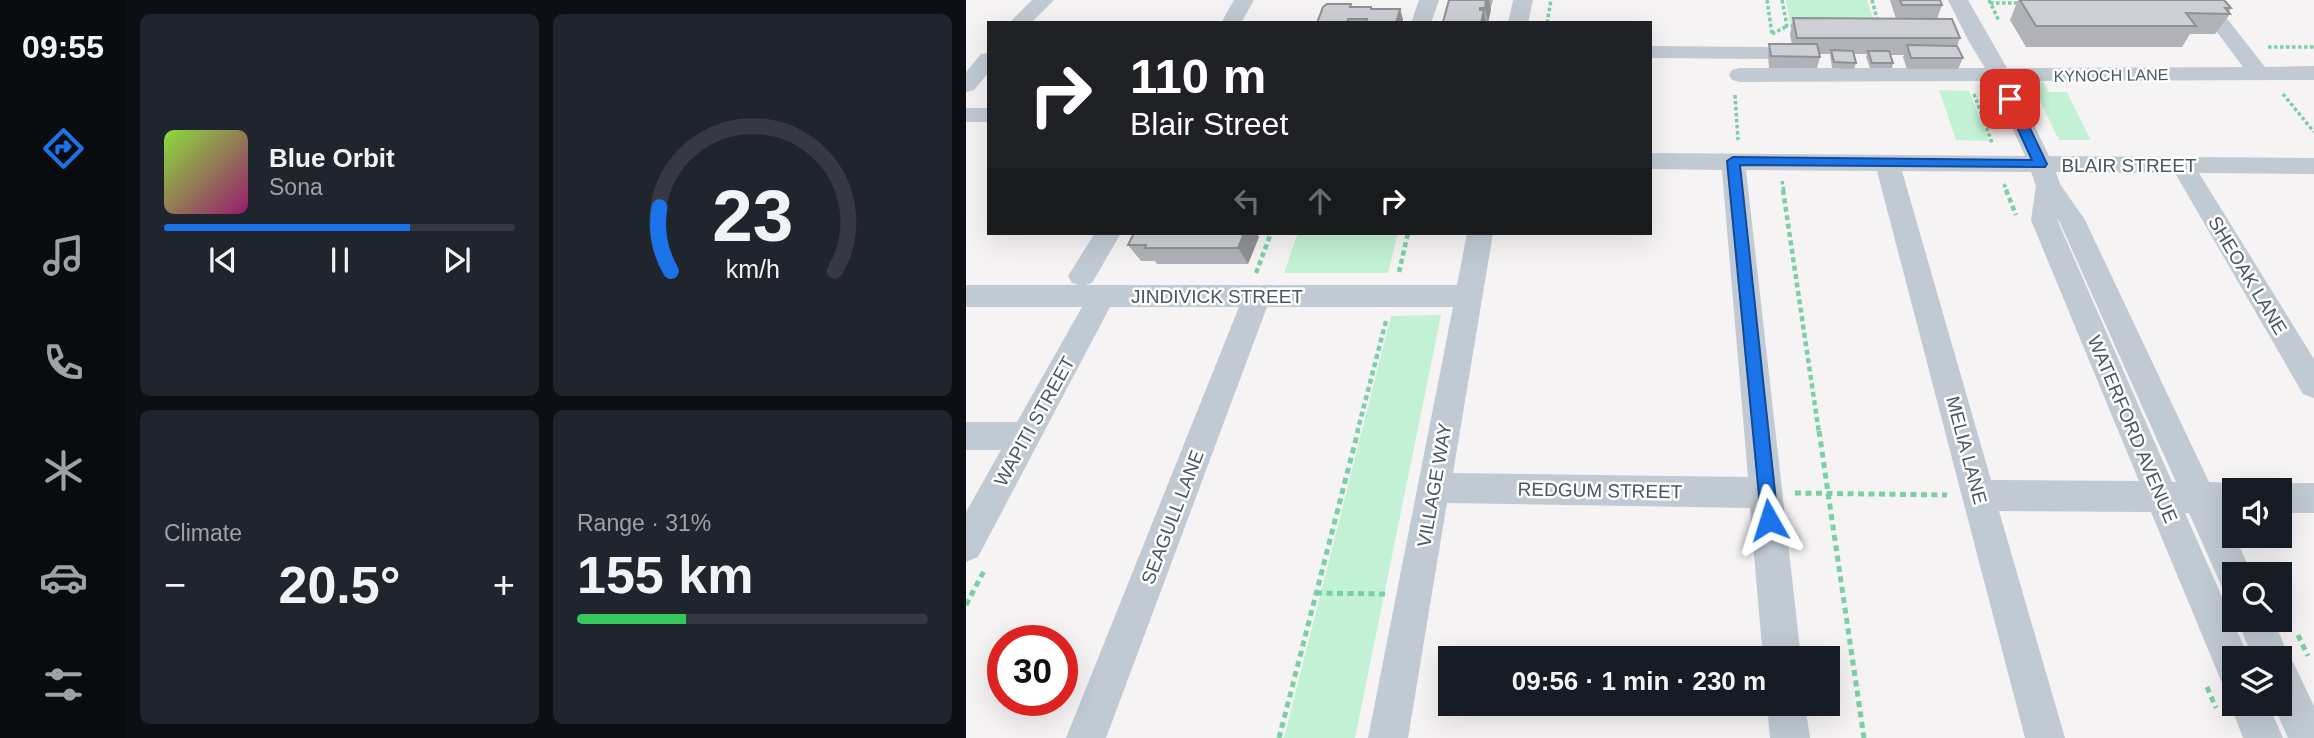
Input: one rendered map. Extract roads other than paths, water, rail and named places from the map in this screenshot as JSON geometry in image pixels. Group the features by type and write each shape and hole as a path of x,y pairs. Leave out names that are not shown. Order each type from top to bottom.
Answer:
{"street":[{"path":"1022,21 1044,0"},
{"path":"1232,21 1244,0"},
{"path":"1422,21 1429,0"},
{"path":"1518,21 1523,0"},
{"name":"WATERFORD AVENUE","path":"1958,0 1978,40 1996,67"},
{"name":"WATERFORD AVENUE","path":"1982,1 1984,24 1996,67 2045,175 2072,220 2229,562"},
{"path":"2218,20 2260,74"},
{"path":"1652,52 1769,43"},
{"path":"966,85 987,61"},
{"name":"KYNOCH LANE","path":"1740,75 1996,67 2314,74"},
{"path":"966,115 987,115"},
{"name":"BLAIR STREET","path":"1652,161 1887,162 2045,175 2182,165 2314,166"},
{"path":"1733,161 1781,646"},
{"name":"MELIA LANE","path":"1887,162 2045,738"},
{"name":"SHEOAK LANE","path":"2182,165 2314,385"},
{"name":"WATERFORD AVENUE","path":"2045,175 2044,220 2225,646"},
{"name":"WAPITI STREET","path":"966,545 1025,436 1092,286 1107,235"},
{"name":"VILLAGE WAY","path":"1388,738 1480,235"},
{"name":"JINDIVICK STREET","path":"966,296 1092,286 1257,296 1468,296"},
{"name":"SEAGULL LANE","path":"1086,738 1257,296"},
{"path":"966,436 1025,436"},
{"name":"REDGUM STREET","path":"1433,488 1766,493"},
{"path":"1979,495 2222,498"},
{"path":"2292,498 2314,498"},
{"path":"2292,703 2308,738"},
{"path":"1787,716 1790,738"},
{"path":"2254,716 2263,738"}]}
